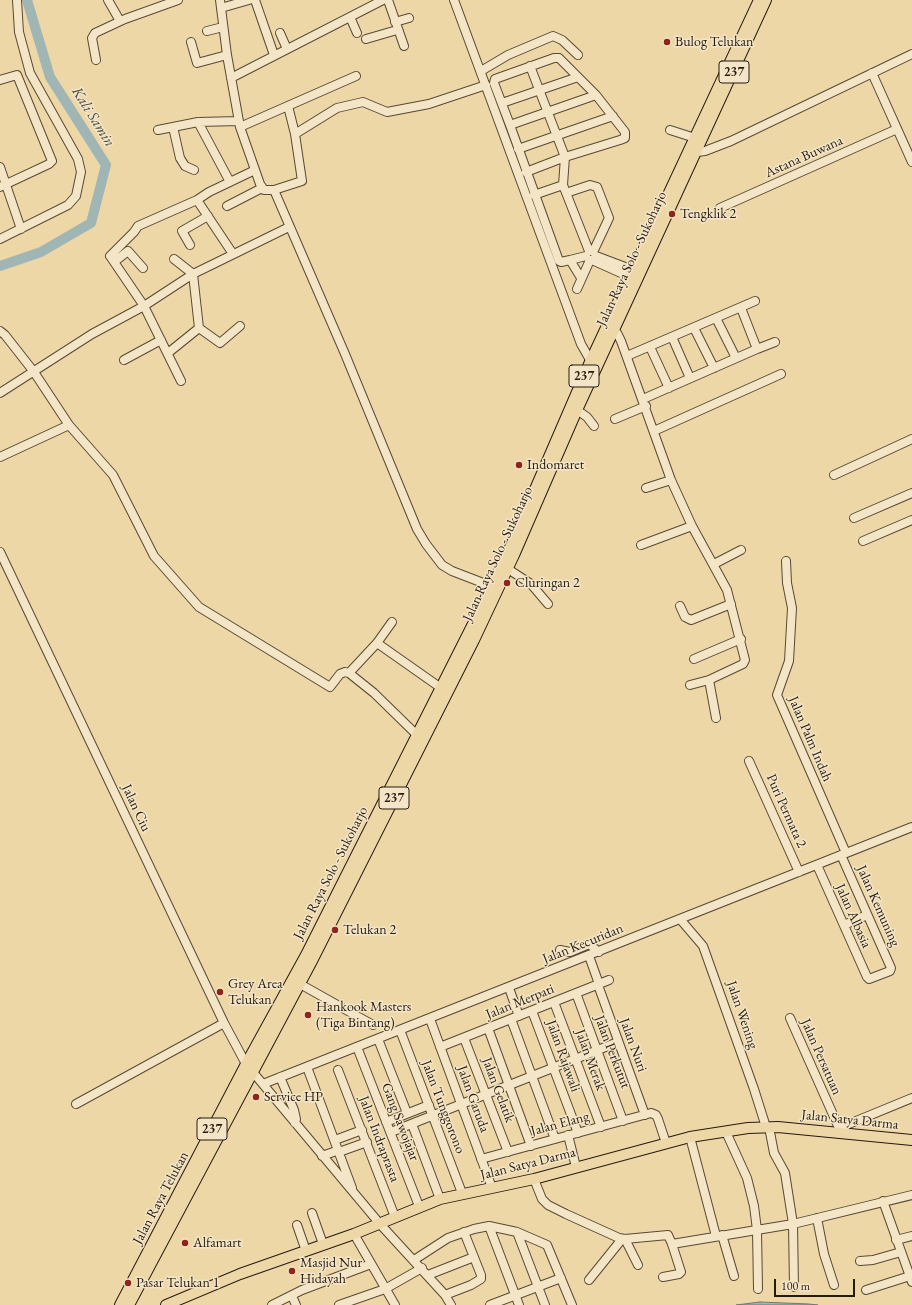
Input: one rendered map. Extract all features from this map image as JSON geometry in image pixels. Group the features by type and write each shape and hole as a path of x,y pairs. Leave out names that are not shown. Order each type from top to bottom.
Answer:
{"main road":[{"name":"Jalan Raya Solo - Sukoharjo","path":"482,614 491,586 697,144 759,0"},
{"name":"Jalan Raya Solo - Sukoharjo","path":"719,94 766,0"},
{"name":"Jalan Raya Solo - Sukoharjo","path":"612,328 632,274 697,144"},
{"name":"Jalan Raya Solo - Sukoharjo","path":"309,958 482,614 508,569 577,410 593,366"},
{"name":"Jalan Raya Solo - Sukoharjo","path":"328,921 417,735 441,688 473,632"},
{"name":"Jalan Raya Telukan","path":"129,1305 300,984 309,958"},
{"name":"Jalan Raya Telukan","path":"120,1305 246,1064 309,958"},
{"name":"Jalan Satya Darma","path":"166,1305 240,1274 354,1234 419,1206 440,1199 462,1193 534,1179 690,1137 767,1127 838,1130 912,1140"}],"street":[{"path":"0,239 68,205 76,196 81,172 78,159 30,73 19,32 17,0"},
{"path":"108,0 120,21"},
{"path":"96,60 92,35 120,21 178,0"},
{"path":"249,0 221,4 227,55 239,124 262,188"},
{"path":"255,0 274,55"},
{"path":"231,78 383,0"},
{"path":"388,0 404,46"},
{"path":"454,0 482,71 581,344 593,366"},
{"path":"350,17 357,33"},
{"path":"366,40 396,26 409,18"},
{"path":"206,31 224,27"},
{"path":"280,33 287,49"},
{"path":"482,71 508,55 553,36 562,40 578,55"},
{"path":"191,42 197,63 227,55"},
{"path":"670,130 697,144 705,151 731,141 912,54"},
{"path":"526,172 565,157 625,138 625,132 596,95 557,57 495,79 494,82 534,195 559,261 591,256 632,274"},
{"path":"530,66 565,157 564,189 591,256"},
{"path":"0,80 30,73"},
{"path":"872,73 912,162"},
{"path":"2,185 49,164 52,161 17,76"},
{"path":"158,130 198,122 239,124 288,106 356,76"},
{"path":"502,103 539,89 578,77"},
{"path":"296,134 327,114 345,105 366,102 381,111 387,112 427,105 486,85"},
{"path":"510,125 596,95"},
{"path":"227,206 262,188 274,190 303,180 296,134 288,106"},
{"path":"518,149 613,116"},
{"path":"198,122 230,182"},
{"path":"173,127 180,158 185,166 194,170"},
{"name":"Astana Buwana","path":"720,208 897,129"},
{"path":"0,167 2,185 20,229"},
{"path":"181,381 144,306 110,256 138,226 196,200 255,170"},
{"path":"534,195 590,185 597,187 609,218 577,289"},
{"path":"274,190 345,354 407,505 423,539 442,565 452,571 491,586"},
{"path":"196,200 233,254"},
{"path":"190,245 182,231 208,216"},
{"path":"0,393 92,334 144,306 193,274 289,227"},
{"path":"114,262 128,251 143,268"},
{"path":"174,259 193,274 199,328 220,343 240,326"},
{"path":"570,260 581,278"},
{"path":"627,356 755,301"},
{"path":"740,308 757,349"},
{"path":"716,318 736,358"},
{"path":"168,353 199,328"},
{"path":"612,328 627,356 645,403 671,480 692,526 714,564 731,604 740,639 744,662 709,680 690,686"},
{"path":"694,328 714,368"},
{"path":"0,331 5,335 34,372 69,425 113,476 154,556 199,607 330,687 340,674 343,672 349,673 374,693 417,735"},
{"path":"672,337 690,378"},
{"path":"124,360 161,340"},
{"path":"615,420 669,388 775,342"},
{"path":"650,347 669,388"},
{"path":"654,431 781,374"},
{"path":"577,410 594,426"},
{"path":"0,457 69,425"},
{"path":"834,475 912,439"},
{"path":"646,488 671,480"},
{"path":"854,518 912,493"},
{"path":"863,541 912,520"},
{"path":"641,545 692,526"},
{"path":"714,564 741,550"},
{"name":"Jalan Ciu","path":"0,552 224,1023 246,1064 380,1224 428,1275 445,1295 451,1305"},
{"name":"Jalan Palm Indah","path":"786,561 787,583 792,608 789,661 777,695 843,854"},
{"path":"508,569 531,584 548,604"},
{"path":"680,606 685,617 691,620 731,604"},
{"path":"349,673 377,642 392,622"},
{"path":"694,659 740,639"},
{"path":"377,642 441,688"},
{"path":"709,680 716,718"},
{"name":"Puri Permata 2","path":"749,761 799,872"},
{"name":"Jalan Kecuridan","path":"263,1084 912,827"},
{"name":"Jalan Kemuning","path":"843,854 891,968 890,971 870,979 866,977"},
{"name":"Jalan Albasia","path":"817,865 866,977"},
{"path":"844,925 868,915"},
{"name":"Jalan Wening","path":"680,919 703,946 767,1127 774,1153 785,1173 793,1224 794,1287"},
{"path":"560,950 570,952 589,944 599,952"},
{"name":"Jalan Nuri","path":"588,956 644,1115"},
{"name":"Jalan Merpati","path":"440,1047 609,980"},
{"path":"300,984 373,1026"},
{"path":"508,988 519,1016"},
{"name":"Jalan Perkutut","path":"576,993 623,1120"},
{"name":"Jalan Merak","path":"554,1002 601,1127"},
{"name":"Jalan Rajawali","path":"532,1010 578,1133"},
{"name":"Jalan Persatuan","path":"790,1018 838,1130"},
{"name":"Jalan Garuda","path":"430,1019 492,1188"},
{"path":"511,1019 555,1139"},
{"path":"76,1104 224,1023"},
{"path":"488,1028 531,1146"},
{"name":"Jalan Tunggorono","path":"400,1030 462,1193"},
{"name":"Jalan Gelatik","path":"464,1038 508,1152"},
{"path":"378,1039 407,1113"},
{"path":"391,1132 618,1042"},
{"name":"Gang Sawojajar","path":"357,1047 419,1206"},
{"path":"307,1067 354,1193"},
{"name":"Jalan Indraprasta","path":"338,1070 395,1217"},
{"path":"280,1077 294,1110 296,1119 295,1123"},
{"path":"838,1130 912,1098"},
{"path":"386,1122 429,1104"},
{"path":"644,1115 654,1114 657,1117 666,1143"},
{"name":"Jalan Elang","path":"481,1159 644,1115"},
{"path":"412,1124 440,1199"},
{"path":"335,1140 362,1130"},
{"path":"726,1132 747,1178 754,1206 757,1230 758,1288"},
{"path":"568,1135 576,1167"},
{"path":"690,1137 719,1236 734,1276"},
{"path":"322,1156 367,1142"},
{"path":"534,1179 542,1199 548,1205 624,1239 668,1235 681,1272 679,1274 663,1277"},
{"path":"672,1244 793,1224 912,1195"},
{"path":"866,1290 911,1275 896,1240 883,1201"},
{"path":"312,1213 323,1244"},
{"path":"817,1218 824,1254 834,1285"},
{"path":"297,1225 306,1251"},
{"path":"414,1260 448,1238 464,1232 489,1226 517,1232 547,1245 572,1305"},
{"path":"489,1226 519,1305"},
{"path":"445,1295 471,1285 481,1278 464,1232"},
{"path":"517,1232 545,1305"},
{"path":"354,1234 395,1305"},
{"path":"896,1240 912,1236"},
{"path":"624,1239 638,1265"},
{"path":"589,1280 624,1239"},
{"path":"860,1261 872,1260 901,1252"},
{"path":"428,1275 474,1257"},
{"path":"272,1305 302,1290 371,1264"},
{"path":"339,1305 385,1289 422,1268"},
{"path":"490,1305 561,1278"},
{"path":"292,1296 296,1305"}],"water":[{"path":"760,1302 809,1304 818,1305 736,1305"}],"waterway":[{"name":"Kali Samin","path":"0,266 41,252 91,223 106,165 50,77 27,0"}],"place":[{"name":"Bulog Telukan","path":"667,42"},
{"name":"Tengklik 2","path":"672,214"},
{"name":"Indomaret","path":"519,465"},
{"name":"Cluringan 2","path":"507,583"},
{"name":"Telukan 2","path":"335,930"},
{"name":"Grey Area Telukan","path":"220,992"},
{"name":"Hankook Masters (Tiga Bintang)","path":"308,1015"},
{"name":"Service HP","path":"256,1097"},
{"name":"Alfamart","path":"185,1243"},
{"name":"Masjid Nur Hidayah","path":"292,1271"},
{"name":"Pasar Telukan 1","path":"128,1283"}]}
